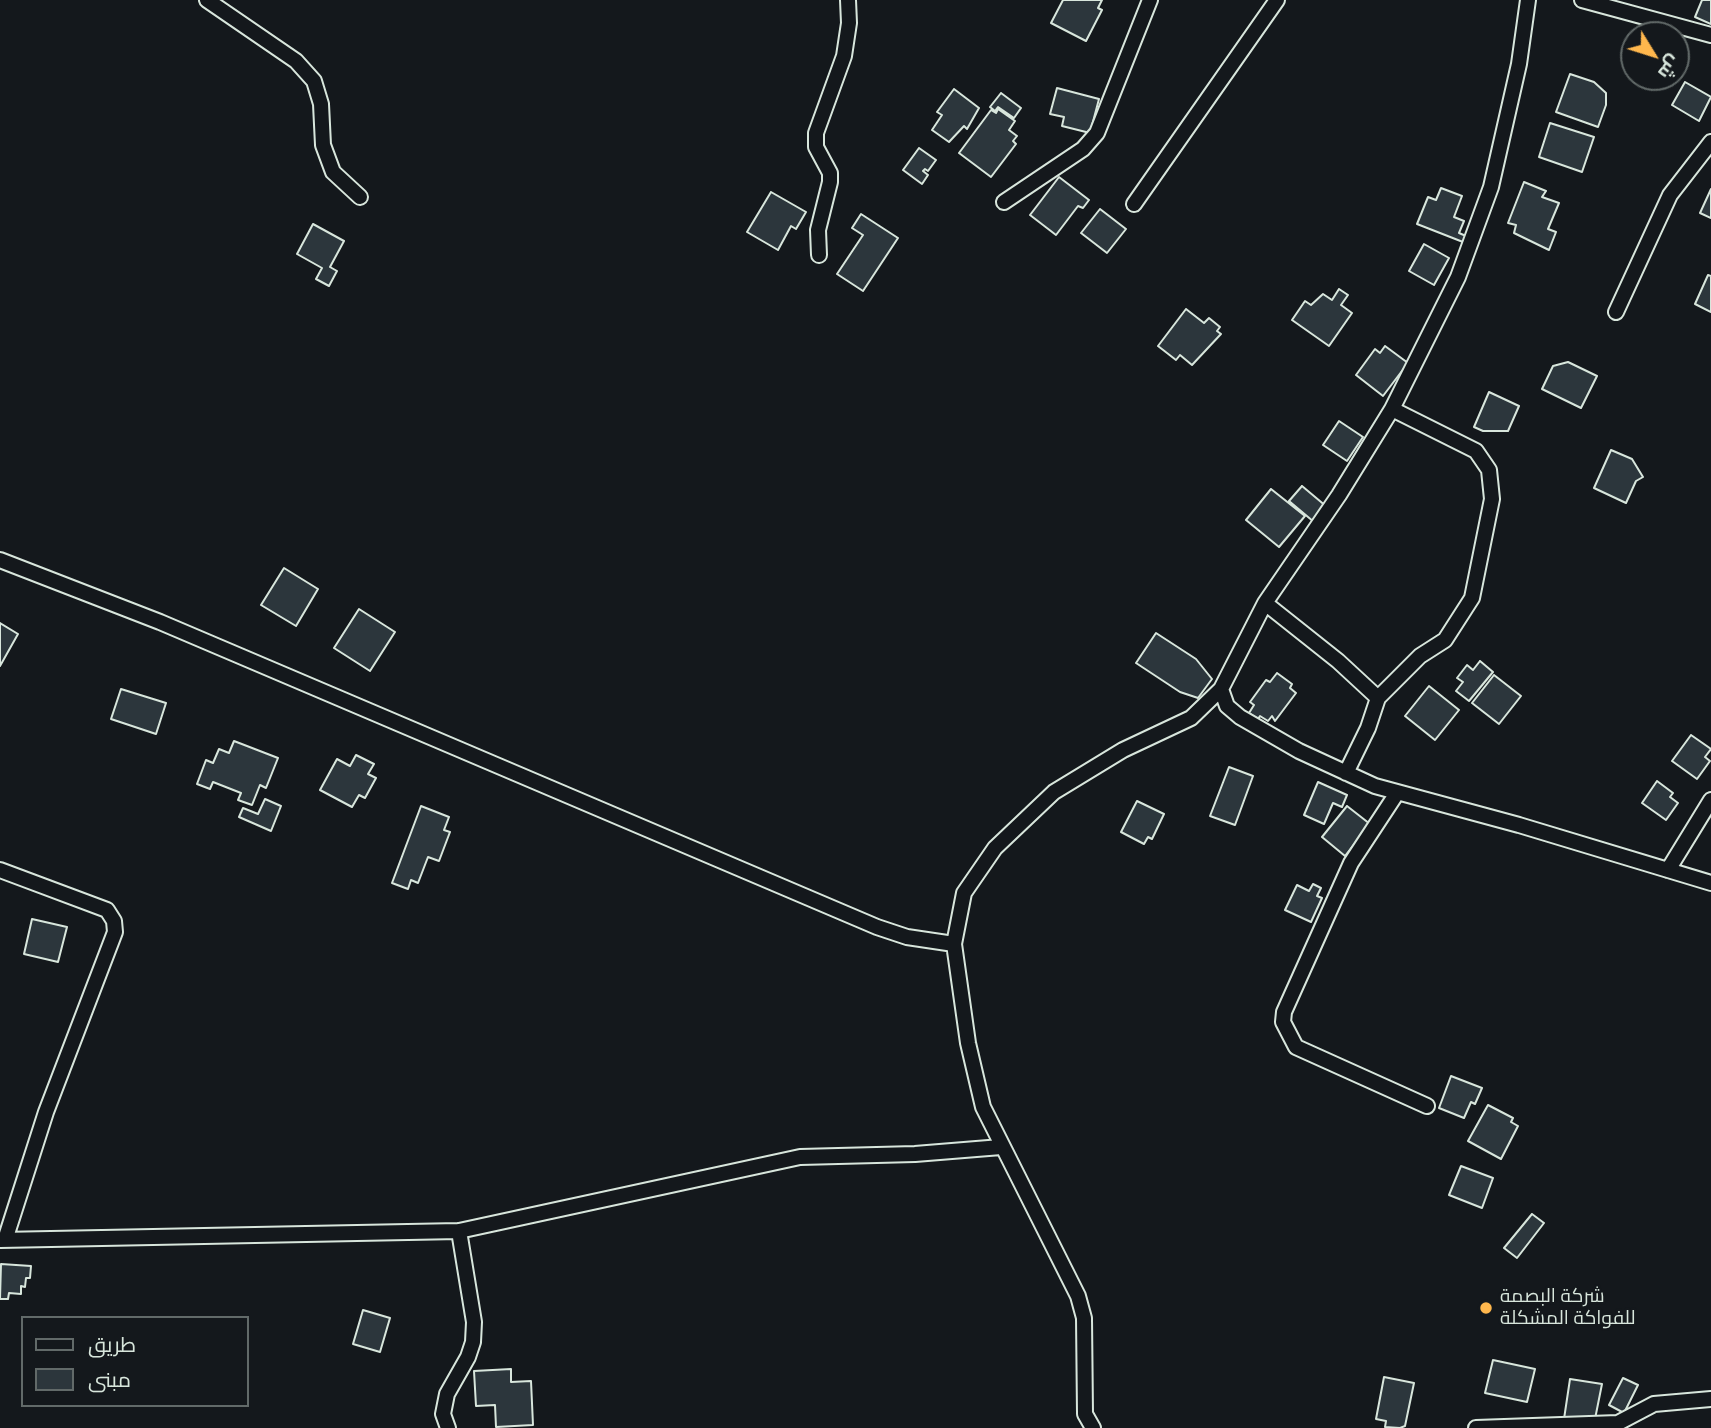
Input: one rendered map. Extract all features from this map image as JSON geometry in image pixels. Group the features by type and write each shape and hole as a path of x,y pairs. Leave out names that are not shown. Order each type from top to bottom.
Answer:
{"street":[{"path":"207,0 296,61 314,81 321,104 323,145 333,172 360,197"},
{"path":"819,255 818,230 830,173 816,148 816,133 844,56 849,23 848,0"},
{"path":"1004,202 1083,149 1097,133 1150,0"},
{"path":"1134,204 1277,0"},
{"path":"1093,1428 1085,1414 1087,1347 1078,1296 983,1107 968,1043 954,944 964,893 995,848 1054,792 1123,750 1191,719 1221,689 1265,603 1339,495 1392,409 1458,278 1491,187 1519,64 1528,0"},
{"path":"1582,0 1711,35"},
{"path":"1616,312 1670,195 1711,142"},
{"path":"1346,773 1368,728 1378,698 1420,656 1445,640 1472,598 1492,499 1489,470 1476,451 1392,409"},
{"path":"0,560 160,622 877,927 907,937 954,944"},
{"path":"1265,603 1338,661 1378,698"},
{"path":"1221,689 1227,706 1240,717 1299,751 1346,773 1398,793 1711,883"},
{"path":"1398,793 1351,863 1296,982 1283,1022 1296,1047 1427,1106"},
{"path":"1668,870 1711,800"},
{"path":"0,870 107,910 114,920 115,932 46,1112 3,1240 459,1231 800,1157 915,1154 1001,1147"},
{"path":"448,1428 443,1414 447,1394 468,1357 473,1342 474,1322 459,1231"},
{"path":"1476,1428 1536,1428 1618,1423 1654,1404 1711,1399"}],"building":[{"path":"1063,0 1102,0 1098,8 1102,10 1086,41 1051,23"},
{"path":"1702,0 1711,0 1711,24 1695,17"},
{"path":"1570,74 1594,82 1606,93 1606,105 1598,127 1556,112"},
{"path":"1690,85 1711,97 1699,121 1672,105 1680,91 1690,91"},
{"path":"1057,88 1099,99 1090,133 1062,126 1064,117 1050,114"},
{"path":"954,89 979,108 967,129 964,126 949,142 932,130 942,115 937,112"},
{"path":"1001,93 1021,108 1014,118 998,107 995,111 990,107"},
{"path":"998,109 1015,121 1009,130 1017,136 1013,141 1016,144 991,177 959,153 991,110 996,113"},
{"path":"1550,123 1594,137 1582,172 1539,157"},
{"path":"919,148 936,160 928,171 923,171 928,175 922,184 903,170"},
{"path":"1059,177 1089,200 1083,208 1078,206 1056,235 1030,215"},
{"path":"1524,182 1546,191 1542,197 1559,203 1548,229 1556,232 1549,250 1514,233 1516,225 1508,223"},
{"path":"1441,188 1462,196 1454,217 1464,221 1459,233 1466,236 1463,242 1417,224 1428,197 1436,200"},
{"path":"1711,189 1711,218 1700,213"},
{"path":"771,192 806,212 796,229 791,226 778,250 747,232"},
{"path":"1100,209 1126,229 1107,253 1081,233"},
{"path":"861,214 898,238 863,291 837,274 863,235 852,228"},
{"path":"313,224 344,241 330,267 337,271 329,286 316,279 322,268 297,254"},
{"path":"1424,244 1449,258 1434,285 1409,271"},
{"path":"1708,275 1711,276 1711,312 1695,304"},
{"path":"1339,289 1348,295 1341,305 1352,313 1329,346 1292,320 1305,301 1311,305 1323,294 1332,300"},
{"path":"1186,309 1204,323 1209,318 1220,327 1217,331 1221,334 1192,365 1180,355 1176,360 1158,346"},
{"path":"1385,346 1408,363 1383,396 1356,375 1375,349 1380,353"},
{"path":"1568,362 1597,376 1581,408 1542,389 1553,366"},
{"path":"1489,392 1519,406 1508,431 1483,431 1474,427"},
{"path":"1339,421 1363,437 1347,461 1323,445"},
{"path":"1611,450 1632,459 1643,477 1636,481 1626,503 1594,488"},
{"path":"1302,486 1327,507 1314,522 1289,501"},
{"path":"1271,489 1305,516 1279,547 1246,520"},
{"path":"284,568 318,589 296,626 261,605"},
{"path":"359,609 395,632 370,671 334,648"},
{"path":"0,623 18,634 0,666"},
{"path":"1156,633 1196,659 1212,679 1198,698 1180,692 1136,663"},
{"path":"1480,661 1493,672 1469,701 1456,691 1463,682 1457,678 1467,665 1473,670"},
{"path":"1277,673 1292,684 1290,688 1296,693 1275,721 1272,716 1268,721 1260,716 1258,719 1249,713 1254,705 1250,702 1266,680 1270,682"},
{"path":"1494,675 1521,696 1499,724 1472,703"},
{"path":"1429,686 1459,710 1435,740 1405,716"},
{"path":"121,689 166,703 156,734 111,719"},
{"path":"1691,735 1711,749 1705,757 1710,761 1697,779 1672,761"},
{"path":"234,741 278,758 266,788 260,785 252,805 238,800 241,793 213,782 210,789 197,784 206,760 213,763 219,749 229,753"},
{"path":"356,755 374,764 368,774 376,778 365,798 359,795 352,807 320,790 337,759 350,766"},
{"path":"1229,767 1253,776 1235,825 1210,816"},
{"path":"1657,781 1673,793 1670,797 1678,803 1666,820 1642,803"},
{"path":"1318,782 1347,795 1342,807 1333,803 1324,824 1304,815"},
{"path":"265,799 281,806 271,831 239,817 243,808 258,814"},
{"path":"1137,801 1164,814 1152,839 1148,837 1144,844 1121,832"},
{"path":"421,806 449,817 444,830 450,832 439,861 428,857 418,883 411,880 408,889 392,883"},
{"path":"1347,806 1370,824 1345,856 1322,837"},
{"path":"1313,884 1321,888 1317,896 1322,898 1311,922 1285,910 1297,885 1309,891"},
{"path":"32,919 67,927 58,962 24,954"},
{"path":"1451,1076 1482,1088 1475,1104 1471,1102 1464,1118 1439,1108"},
{"path":"1488,1105 1513,1118 1511,1122 1518,1126 1501,1159 1468,1141"},
{"path":"1461,1166 1493,1178 1482,1208 1449,1195"},
{"path":"1532,1214 1544,1223 1517,1258 1504,1248"},
{"path":"1,1264 31,1266 30,1278 26,1278 25,1287 21,1286 21,1294 9,1293 8,1299 0,1299"},
{"path":"363,1310 390,1318 380,1352 353,1344"},
{"path":"1493,1360 1535,1369 1527,1402 1485,1393"},
{"path":"511,1369 511,1382 531,1381 533,1425 496,1427 495,1405 476,1406 474,1371"},
{"path":"1384,1377 1414,1383 1405,1426 1400,1428 1385,1427 1386,1421 1376,1419"},
{"path":"1623,1378 1638,1385 1624,1413 1609,1405"},
{"path":"1570,1379 1602,1384 1595,1419 1564,1419"}],"place":[{"name":"شركة البصمة للفواكة المشكلة","path":"1486,1308"}]}
